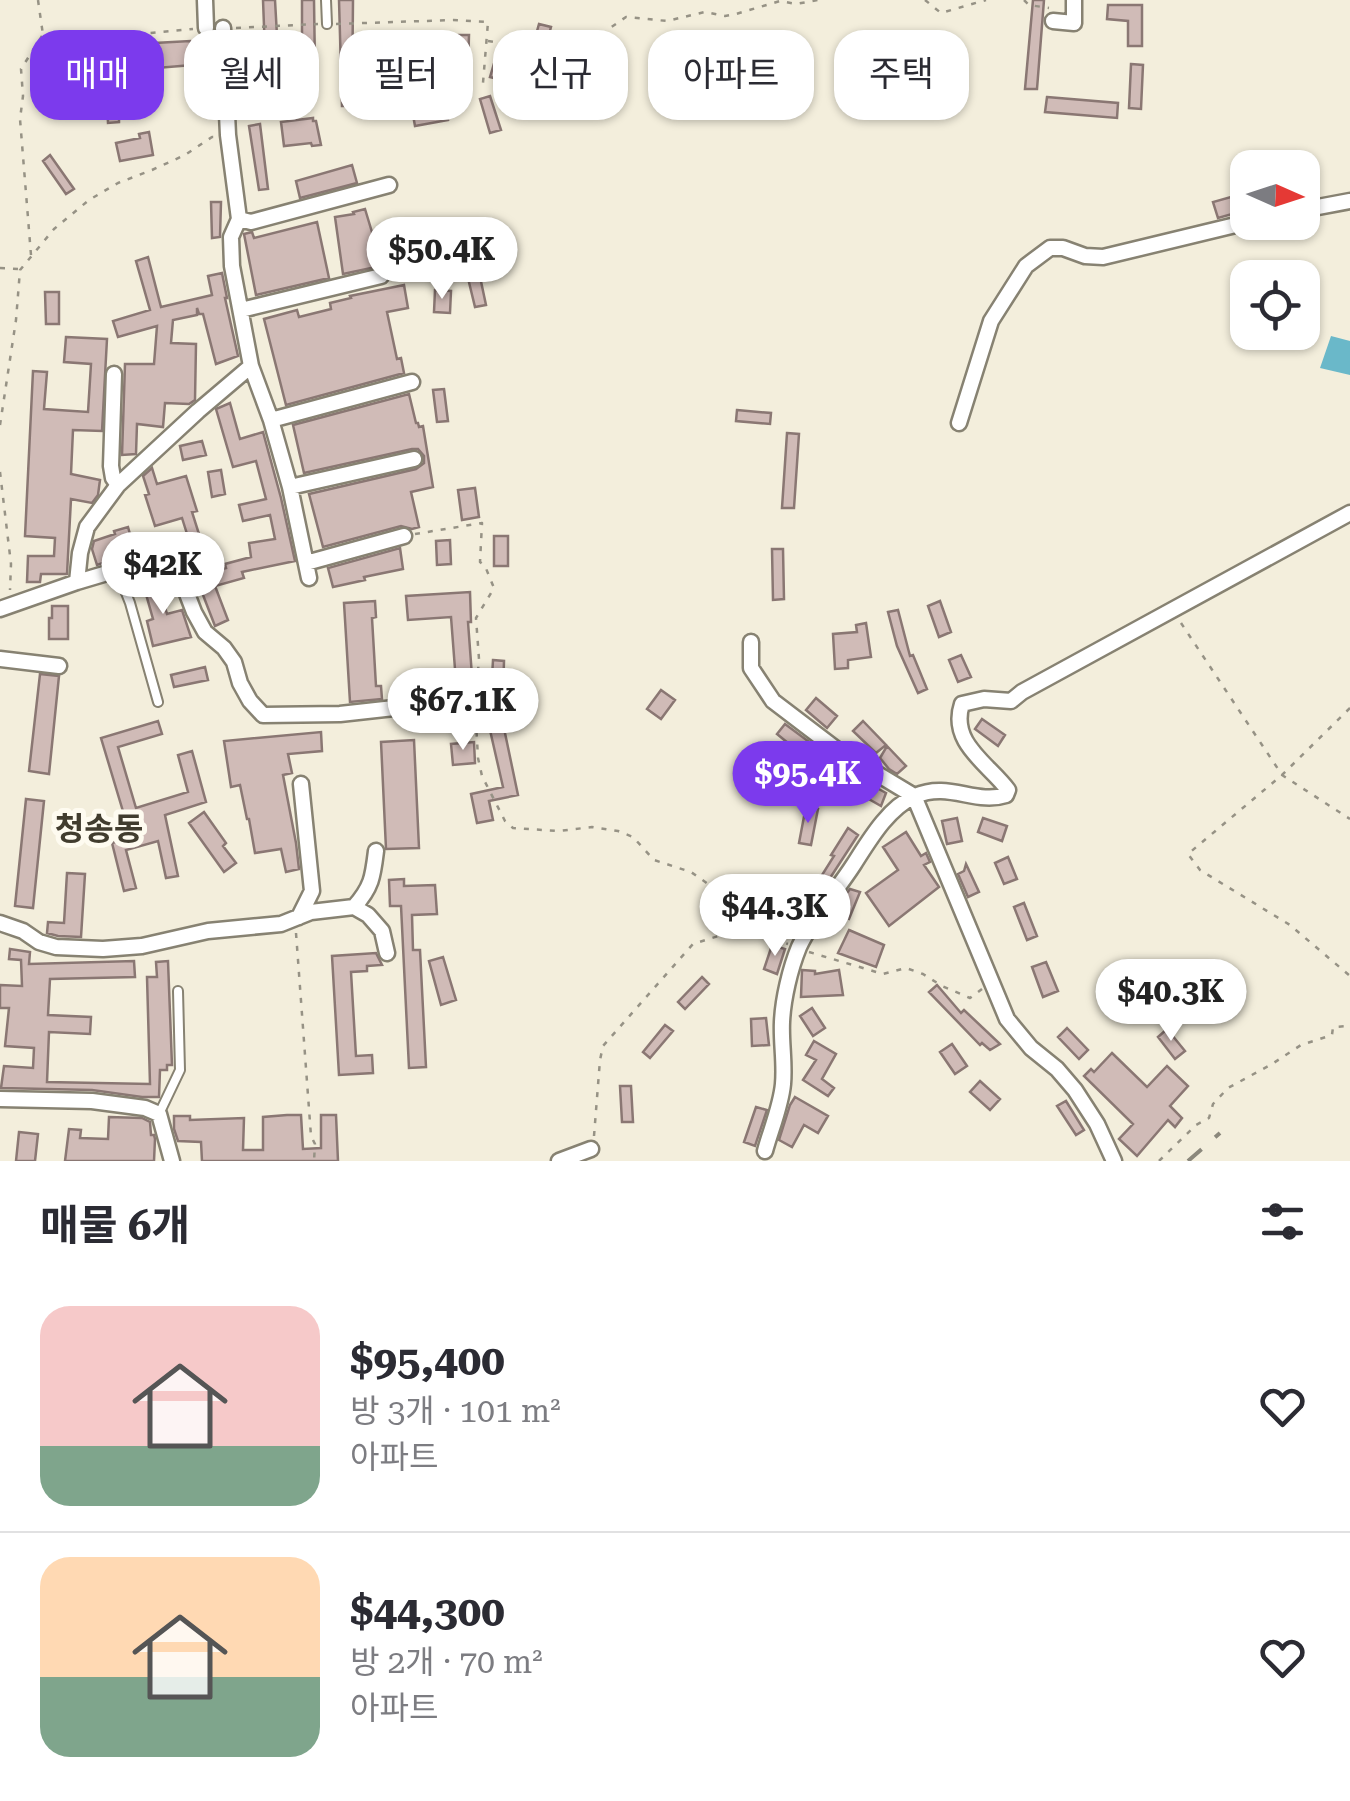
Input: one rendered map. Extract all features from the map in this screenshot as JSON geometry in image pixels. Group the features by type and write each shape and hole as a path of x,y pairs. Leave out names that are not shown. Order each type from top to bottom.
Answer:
{"street":[{"path":"204,0 206,28"},
{"path":"1053,21 1074,22 1074,0"},
{"path":"222,28 228,135 239,218 231,238 232,266 251,366 290,487 307,571 404,536"},
{"path":"239,218 251,222 389,185"},
{"path":"1320,207 1350,201"},
{"path":"959,423 990,321 1026,266 1050,248 1103,258 1230,226"},
{"path":"242,310 380,276"},
{"path":"77,582 87,527 118,485 251,366"},
{"path":"114,374 111,466 118,485"},
{"path":"271,420 412,382"},
{"path":"290,487 414,459"},
{"path":"765,1150 783,1089 782,1023 798,949 820,912 888,816 914,796 937,790 981,797 1006,796 1008,790 1003,783 978,760 963,736 959,714 962,704 984,699 1011,701 1350,513"},
{"path":"5,607 151,560 170,565 179,574 205,632 234,662 240,684 263,715 340,714 448,702"},
{"path":"750,642 751,668 773,701 836,749 914,796 1007,1019 1075,1090 1114,1161"},
{"path":"0,661 59,666"},
{"path":"298,917 312,890 301,784"},
{"path":"354,907 366,894 376,851"},
{"path":"0,924 23,930 39,942 56,947 103,949 142,946 208,931 281,924 320,910 354,907 368,915 382,931 387,953"},
{"path":"0,1099 92,1101 145,1108 158,1114 172,1161"},
{"path":"560,1161 592,1150"}],"lane":[{"path":"326,0 327,24"},
{"path":"117,570 158,702"},
{"path":"158,1114 180,1070 178,990"}],"path":[{"path":"38,0 41,30"},
{"path":"486,41 527,51 532,59 548,66 547,87 554,87 601,44 608,30 626,18 667,22 705,12 736,14 780,1 796,4 818,0"},
{"path":"926,0 941,13 986,0"},
{"path":"1024,0 1029,5 1048,7 1053,21"},
{"path":"222,28 488,22 483,83"},
{"path":"164,32 206,28"},
{"path":"30,54 20,69 20,119 32,255"},
{"path":"0,425 20,270 54,229 88,200 185,155 212,138 228,135"},
{"path":"0,268 20,270"},
{"path":"0,472 10,564 5,607"},
{"path":"404,536 482,523 480,562 494,588 476,618 478,758 482,776 505,820 512,828 559,832 592,827 633,837 654,860 690,872 711,886 744,928"},
{"path":"1172,610 1282,775 1350,819"},
{"path":"1350,708 1282,775 1188,854 1200,870 1290,925 1350,976"},
{"path":"298,917 295,937 314,1161"},
{"path":"592,1150 604,1046 693,944 744,928 883,974 906,968 970,998 992,982"},
{"path":"1158,1161 1208,1118 1213,1104 1228,1088 1301,1045 1332,1035 1333,1028 1350,1026"}],"water":[{"path":"1331,336 1350,341 1350,375 1320,368"}],"building":[{"path":"263,0 275,0 277,30 264,30"},
{"path":"302,0 314,0 314,30 302,30"},
{"path":"339,0 353,0 353,30 340,30"},
{"path":"1033,0 1044,0 1037,89 1025,89"},
{"path":"1108,5 1142,5 1142,46 1128,46 1128,21 1107,19"},
{"path":"184,41 184,66 164,67 164,42"},
{"path":"1131,64 1143,65 1141,109 1129,108"},
{"path":"490,96 493,120 498,120 501,130 490,133 480,99"},
{"path":"1047,97 1118,103 1117,118 1045,112"},
{"path":"414,120 448,120 415,126"},
{"path":"316,121 321,145 284,146 281,122"},
{"path":"260,124 268,189 259,190 249,126"},
{"path":"149,132 153,155 120,161 116,143"},
{"path":"50,155 74,189 66,194 43,161"},
{"path":"352,165 357,183 300,198 296,181"},
{"path":"1230,197 1230,215 1218,218 1213,202"},
{"path":"211,202 221,202 220,237 212,238"},
{"path":"365,209 375,242 395,237 398,251 419,249 418,226 427,225 430,261 409,260 343,274 335,217"},
{"path":"317,222 329,278 256,295 244,234 252,232 254,238"},
{"path":"148,257 161,307 212,295 208,276 222,273 238,356 216,364 203,314 197,308 197,315 173,320 171,343 196,344 195,400 189,404 165,403 163,427 137,424 136,454 122,455 125,364 154,364 157,326 118,337 113,321 150,310 136,261"},
{"path":"479,272 486,305 475,307 467,274"},
{"path":"404,285 408,308 387,312 404,373 286,405 264,319 297,310 299,317 331,309 330,303 350,296"},
{"path":"435,290 451,291 450,313 434,312"},
{"path":"45,292 59,292 59,324 46,324"},
{"path":"66,337 107,339 102,431 73,430 71,474 100,480 98,495 92,503 71,499 67,574 41,574 40,582 27,582 28,556 54,556 55,538 25,536 33,371 47,372 44,409 88,412 91,364 64,362"},
{"path":"444,389 448,421 437,422 433,390"},
{"path":"409,394 416,423 423,426 433,487 411,492 419,527 401,526 323,547 309,494 416,469 424,463 424,456 418,449 412,449 304,473 293,425"},
{"path":"230,403 240,439 263,432 295,561 242,572 244,578 215,586 228,620 215,626 198,582 194,583 190,572 198,569 182,518 155,526 143,476 152,468 157,484 186,476 197,511 192,512 214,571 251,557 249,543 275,539 270,515 243,521 239,505 266,499 256,461 233,467 216,409"},
{"path":"737,410 771,413 770,424 736,421"},
{"path":"787,433 799,434 794,508 782,508"},
{"path":"202,441 206,455 183,460 180,446"},
{"path":"221,470 225,494 212,497 208,472"},
{"path":"475,488 479,517 462,520 458,490"},
{"path":"128,527 135,552 97,565 94,541"},
{"path":"494,536 508,536 508,566 494,566"},
{"path":"450,540 451,564 437,565 436,541"},
{"path":"400,548 403,569 333,587 328,568"},
{"path":"772,549 783,549 784,599 773,600"},
{"path":"156,576 167,614 182,610 191,637 153,646 147,621 153,619 142,580"},
{"path":"470,592 472,676 469,681 456,682 451,617 408,620 406,596"},
{"path":"375,601 376,617 372,618 376,686 381,686 382,699 350,702 344,603"},
{"path":"940,601 951,632 939,637 928,606"},
{"path":"52,606 68,606 68,639 49,639"},
{"path":"898,610 910,656 913,655 927,689 918,693 897,646 888,612"},
{"path":"866,623 871,657 848,660 848,668 835,669 833,634 857,632 856,625"},
{"path":"961,655 971,677 958,682 949,660"},
{"path":"493,660 504,661 503,696 491,695"},
{"path":"205,667 208,680 174,687 171,675"},
{"path":"40,674 59,676 49,774 29,771"},
{"path":"661,690 675,700 661,719 647,709"},
{"path":"816,698 837,716 827,728 806,710"},
{"path":"501,714 518,795 489,801 493,820 477,823 471,794 503,787 487,717"},
{"path":"982,719 1005,735 998,746 975,729"},
{"path":"158,721 162,734 118,747 136,808 188,792 178,755 192,751 206,802 165,815 178,876 166,878 158,841 126,850 136,888 124,891 112,843 131,838 101,738"},
{"path":"863,721 886,745 876,753 853,731"},
{"path":"785,724 828,756 846,778 835,787 808,754 805,757 777,734"},
{"path":"321,732 322,751 288,754 292,773 283,775 299,869 286,872 281,849 255,853 240,785 231,787 224,741"},
{"path":"414,740 419,848 386,849 381,742"},
{"path":"474,742 475,763 453,765 451,744"},
{"path":"887,746 906,766 897,774 880,758"},
{"path":"866,782 886,793 881,806 860,794"},
{"path":"26,799 44,801 33,908 15,906"},
{"path":"806,806 818,809 811,845 799,843"},
{"path":"204,812 236,863 224,872 189,823"},
{"path":"957,818 962,841 947,844 942,821"},
{"path":"983,818 1007,826 1002,841 978,832"},
{"path":"848,828 858,835 819,895 812,891"},
{"path":"906,832 921,856 926,853 930,862 924,865 939,887 889,926 866,893 898,870 883,847"},
{"path":"1008,857 1017,879 1004,884 995,863"},
{"path":"966,864 979,892 968,897 958,874"},
{"path":"67,873 85,874 81,937 47,933 48,922 64,923"},
{"path":"404,879 404,886 435,885 437,914 412,915 413,950 420,950 426,1067 409,1068 401,906 390,906 389,880"},
{"path":"850,889 860,892 849,919 836,914"},
{"path":"795,903 800,922 789,930 778,909"},
{"path":"1024,903 1037,936 1027,940 1014,907"},
{"path":"849,930 884,945 876,967 838,953"},
{"path":"772,945 785,949 777,974 764,969"},
{"path":"10,949 30,952 29,964 134,961 135,977 50,979 48,1015 91,1017 90,1034 49,1032 47,1082 150,1084 147,977 157,977 156,962 168,961 172,1065 160,1070 159,1097 92,1090 1,1088 4,1066 33,1068 34,1048 5,1046 9,1008 0,1008 0,985 22,986 21,960 9,959"},
{"path":"376,953 382,965 351,972 356,1056 372,1055 373,1073 339,1075 332,956"},
{"path":"443,957 456,1000 441,1005 429,961"},
{"path":"1046,962 1058,991 1043,997 1032,967"},
{"path":"802,970 815,974 839,970 843,995 801,997"},
{"path":"702,977 709,984 685,1009 678,1002"},
{"path":"937,985 961,1013 964,1010 1000,1044 990,1050 980,1045 929,992"},
{"path":"812,1008 825,1028 813,1036 800,1016"},
{"path":"766,1018 769,1045 752,1046 751,1019"},
{"path":"665,1025 673,1031 650,1058 643,1052"},
{"path":"1067,1028 1088,1050 1079,1059 1058,1037"},
{"path":"1167,1029 1185,1051 1175,1059 1158,1037"},
{"path":"814,1041 836,1054 822,1079 834,1088 828,1096 803,1080 816,1060 806,1055"},
{"path":"952,1044 967,1066 955,1074 940,1052"},
{"path":"1112,1053 1147,1087 1167,1066 1188,1086 1170,1106 1182,1118 1175,1127 1168,1120 1137,1156 1119,1139 1133,1124 1084,1076 1091,1069 1094,1072"},
{"path":"980,1081 1000,1099 990,1110 970,1092"},
{"path":"620,1086 631,1086 633,1122 622,1122"},
{"path":"795,1097 828,1116 818,1133 804,1125 792,1147 779,1140"},
{"path":"1066,1101 1084,1130 1076,1135 1057,1106"},
{"path":"756,1107 767,1110 755,1146 744,1142"},
{"path":"301,1115 303,1149 321,1148 321,1115 336,1115 338,1161 202,1161 201,1142 178,1141 174,1129 174,1116 190,1116 190,1120 244,1118 243,1150 263,1150 263,1117"},
{"path":"109,1117 142,1118 150,1122 155,1139 154,1161 65,1161 69,1129 81,1130 80,1138 108,1139"},
{"path":"19,1132 38,1134 35,1161 16,1161"}],"railway":[{"path":"1188,1161 1220,1133"}],"district":[{"name":"청송동","path":"99,829"}]}
